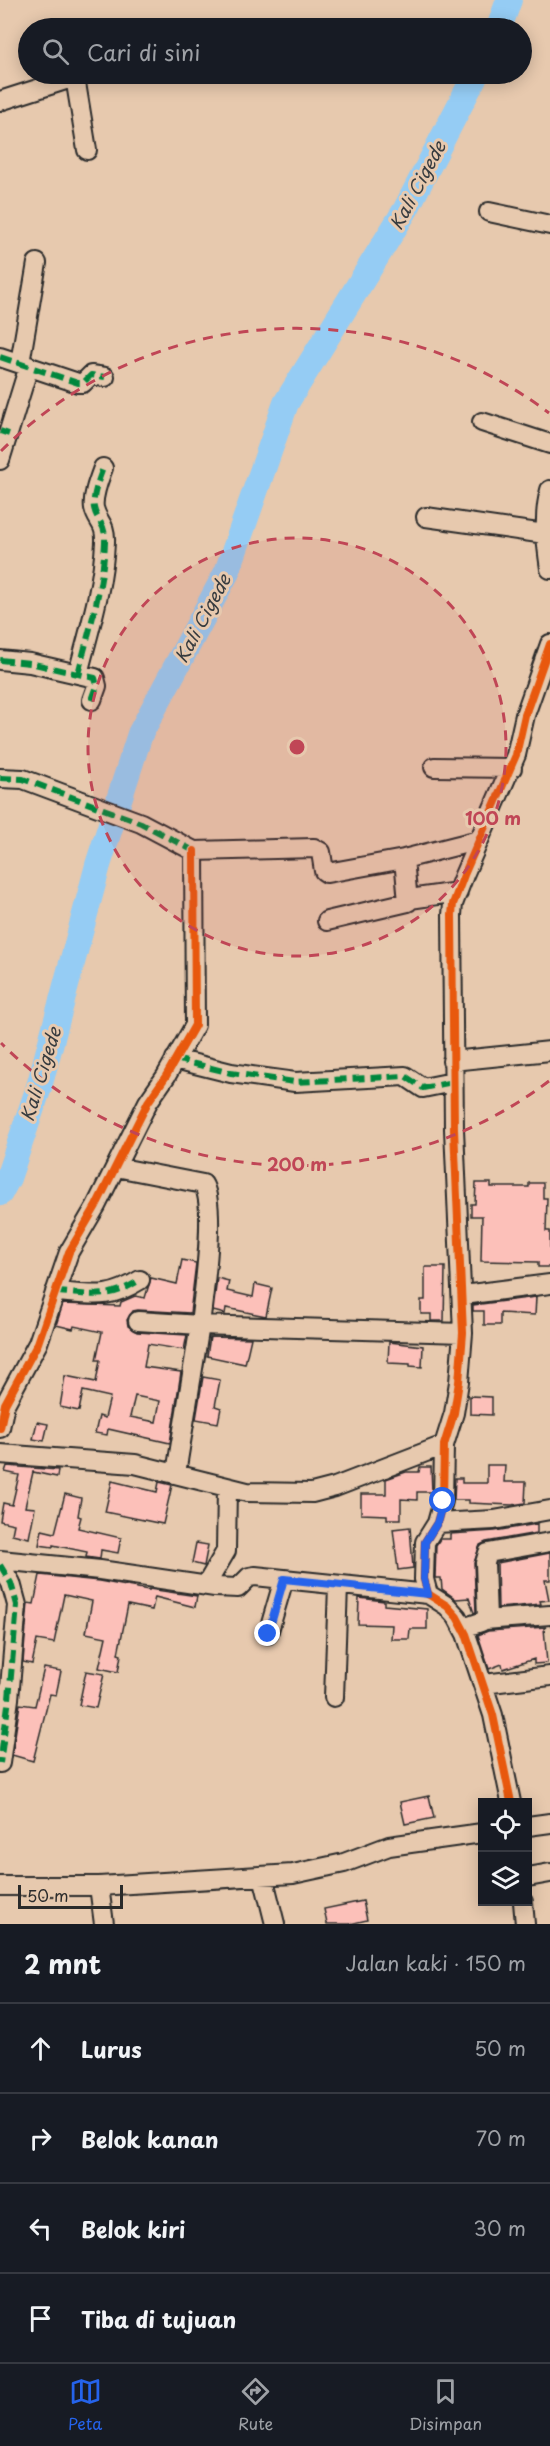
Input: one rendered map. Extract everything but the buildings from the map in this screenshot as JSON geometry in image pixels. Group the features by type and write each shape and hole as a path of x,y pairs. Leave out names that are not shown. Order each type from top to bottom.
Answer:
{"street":[{"path":"0,101 53,84"},
{"path":"76,84 87,150"},
{"path":"489,212 550,225"},
{"path":"0,460 5,432 25,365 36,263"},
{"path":"0,357 78,383 91,375 105,377"},
{"path":"482,422 550,444"},
{"path":"78,674 102,578 105,530 94,511 93,504 103,468"},
{"path":"550,490 545,534 550,568"},
{"path":"426,517 545,534"},
{"path":"428,1594 424,1579 425,1542 437,1523 443,1501 444,1445 458,1393 463,1334 452,1061 452,915 458,892 479,840 512,768 525,715 550,644"},
{"path":"0,660 30,663 97,680 92,700"},
{"path":"434,767 512,768"},
{"path":"0,778 23,779 141,823 194,851 314,848 321,852 324,871 333,874 479,840"},
{"path":"0,1428 5,1404 38,1343 69,1252 96,1206 148,1102 192,1030 196,1017 194,851"},
{"path":"404,859 410,899"},
{"path":"327,921 405,904 410,899 458,892"},
{"path":"452,1061 550,1051"},
{"path":"176,1059 231,1073 288,1080 405,1076 425,1088 453,1082"},
{"path":"116,1167 201,1184 205,1187 209,1245 200,1325 176,1473"},
{"path":"55,1292 106,1295 123,1290 140,1280"},
{"path":"463,1295 550,1284"},
{"path":"138,1321 309,1330 463,1334"},
{"path":"0,1454 135,1464 247,1492 320,1492 444,1445"},
{"path":"206,1585 226,1551 227,1488"},
{"path":"437,1523 494,1520 550,1510"},
{"path":"485,1620 487,1614 485,1563 488,1553 550,1542"},
{"path":"0,1560 238,1588 252,1576 428,1594 447,1606 463,1628 484,1684 510,1798"},
{"path":"0,1565 14,1588 17,1605 9,1699 0,1763"},
{"path":"268,1634 284,1579"},
{"path":"334,1698 338,1586"},
{"path":"463,1628 485,1620 550,1615"},
{"path":"484,1684 550,1676"},
{"path":"532,1825 550,1823"},
{"path":"0,1886 99,1886 293,1874 323,1869 407,1842 478,1834"},
{"path":"532,1877 550,1873"},
{"path":"263,1876 275,1924"},
{"path":"99,1886 104,1924"},
{"path":"523,1906 525,1924"}],"waterway":[{"name":"Kali Cigede","path":"503,18 509,0"},
{"name":"Kali Cigede","path":"0,1193 8,1178 39,1087 98,865 140,734 227,572 286,403 406,209 471,84"}],"marked path":[{"path":"0,357 78,383 83,383 91,375 105,377"},
{"path":"0,431 9,434"},
{"path":"78,674 95,609 104,559 104,531 94,508 96,488 103,468"},
{"path":"0,660 30,663 95,678 97,686 92,700"},
{"path":"0,778 23,779 141,823 194,851 194,855"},
{"path":"175,1059 231,1073 295,1082 405,1076 423,1088 453,1082"},
{"path":"55,1292 108,1294 140,1280"},
{"path":"0,1565 11,1583 17,1605 9,1699 0,1763"}],"cycle path":[{"path":"510,1798 493,1715 466,1634 457,1617 447,1606 428,1594 424,1579 425,1542 437,1523 443,1501 444,1445 454,1413 463,1333 454,1129 453,904 516,755 525,715 550,644"},
{"path":"0,1428 5,1404 38,1343 69,1252 96,1206 148,1102 166,1076 195,1025 194,851"}],"route":[{"path":"268,1634 284,1579 428,1594 424,1579 425,1542 437,1523 443,1501"}]}
